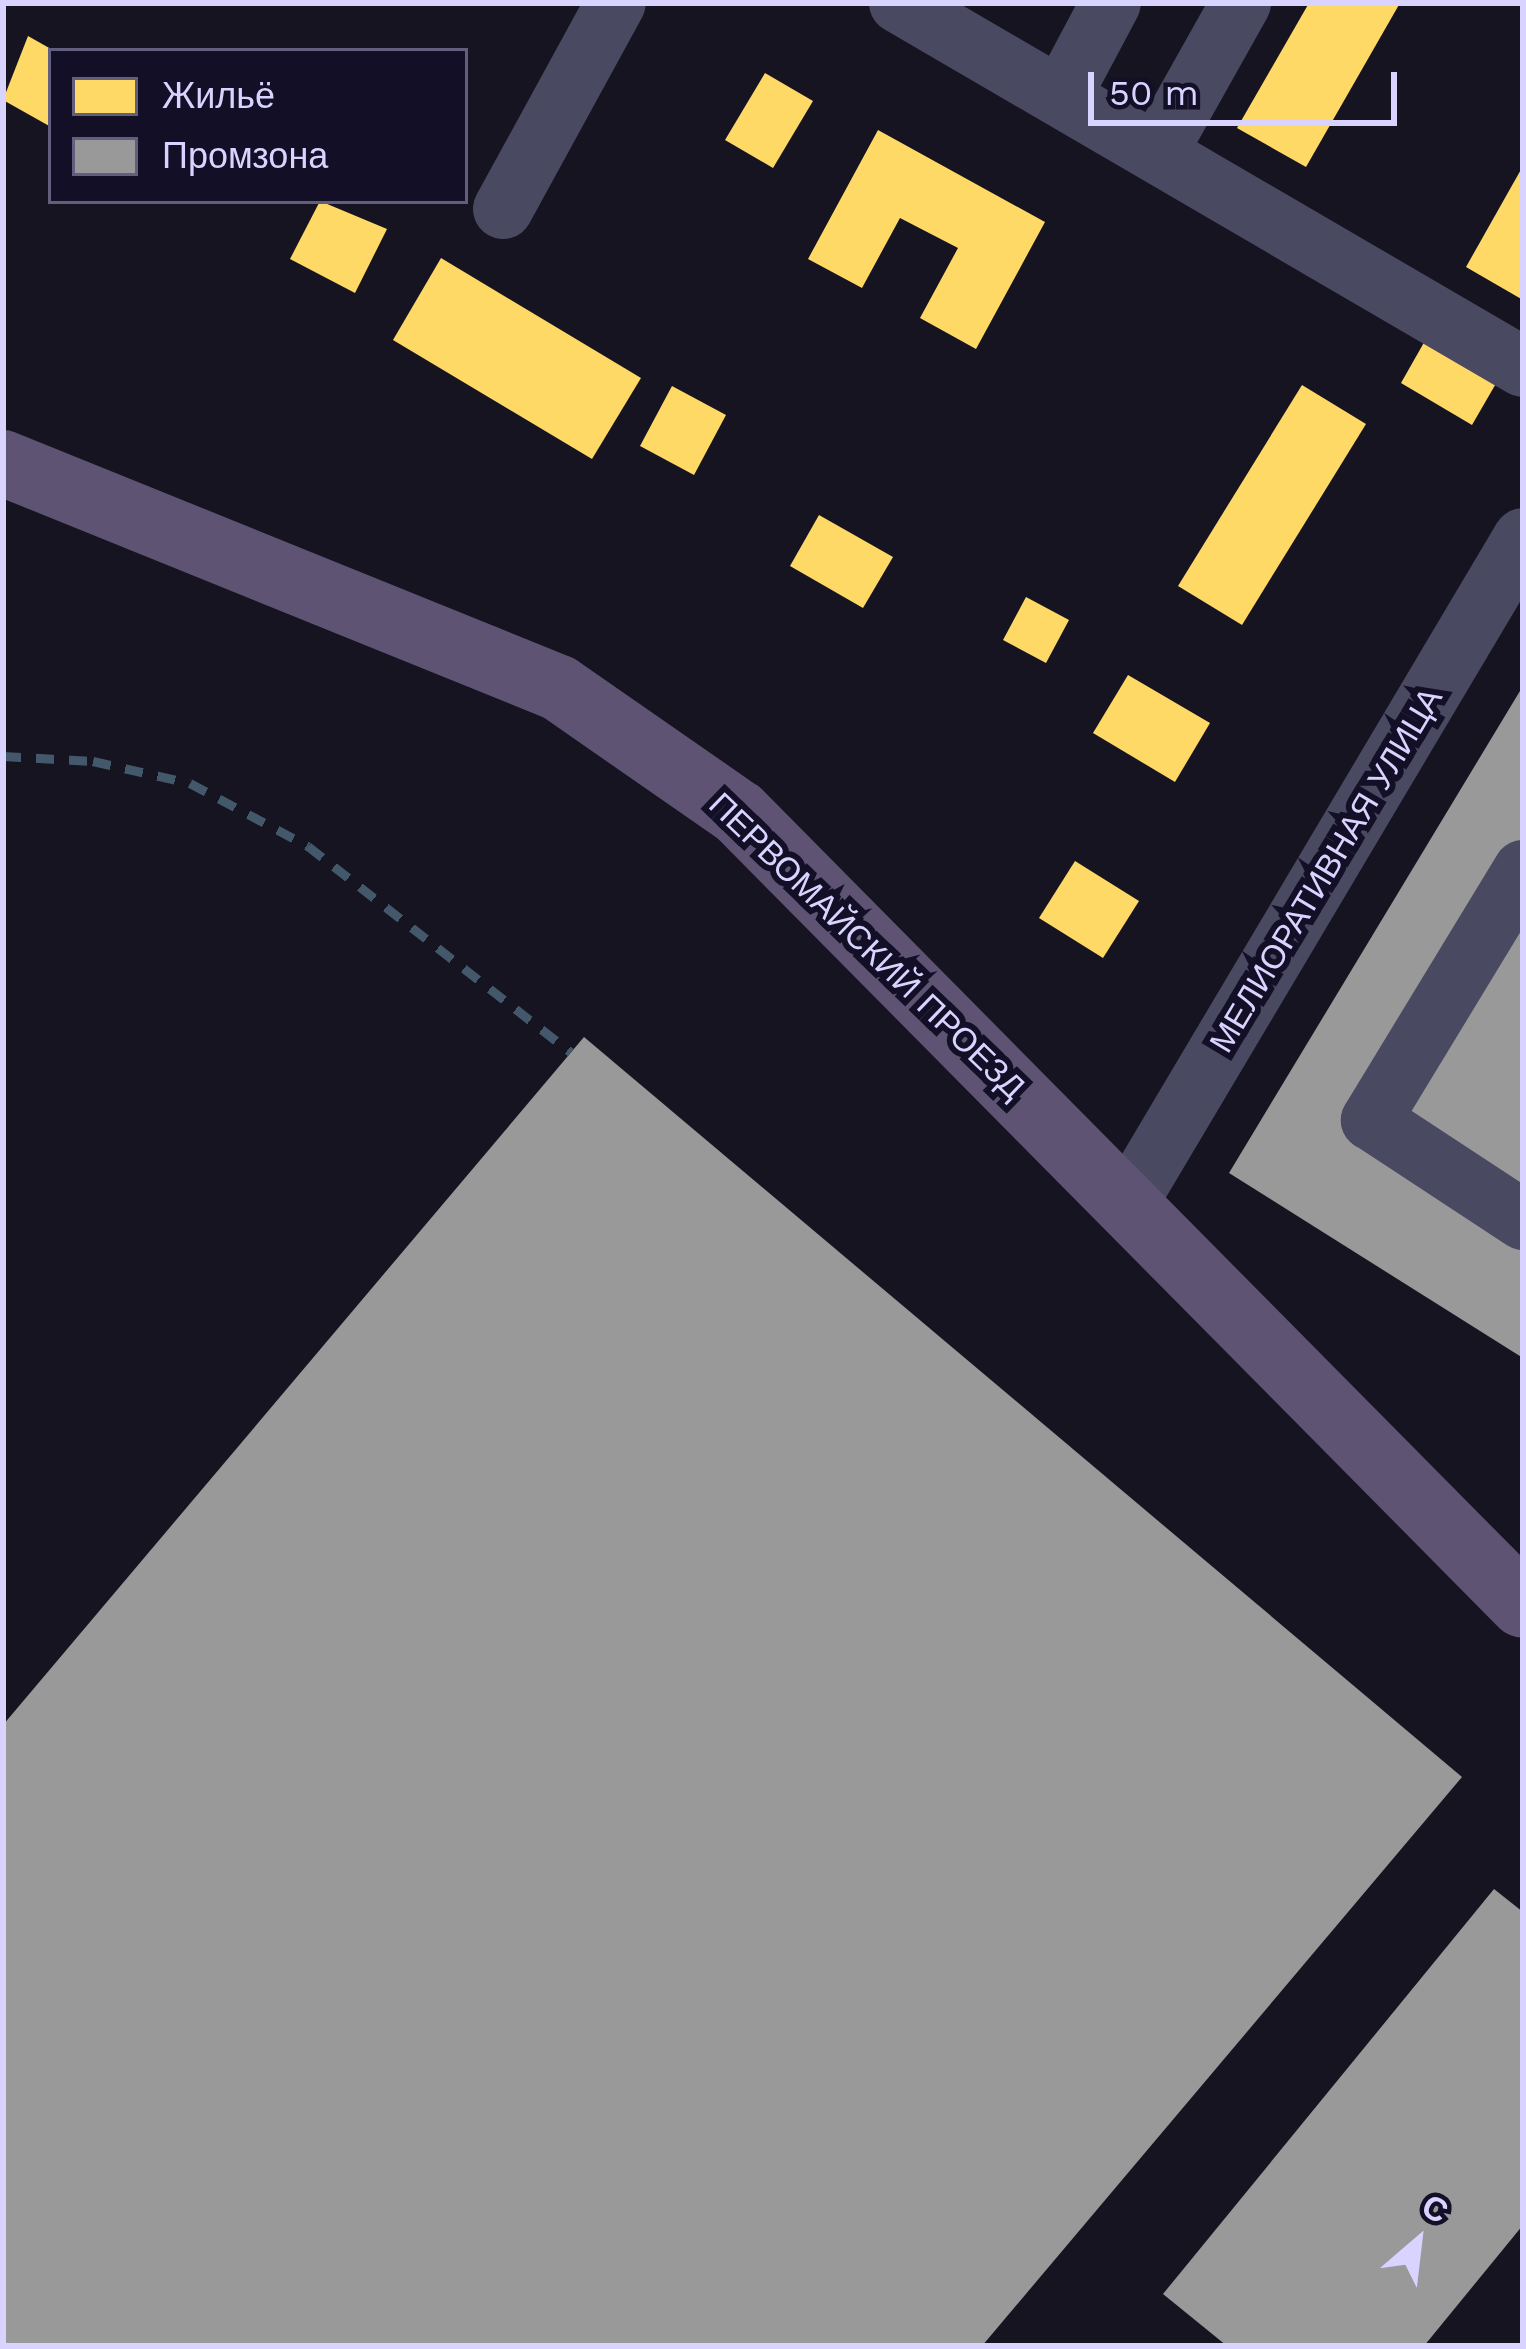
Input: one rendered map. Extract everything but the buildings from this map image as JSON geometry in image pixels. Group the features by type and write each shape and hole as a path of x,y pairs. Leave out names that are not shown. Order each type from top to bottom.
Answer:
{"main road":[{"name":"ПЕРВОМАЙСКИЙ ПРОЕЗД","path":"3,464 559,688 740,813 1129,1201 1523,1606"}],"street":[{"path":"503,209 616,3"},
{"path":"899,3 1523,367"},
{"path":"1062,94 1112,3"},
{"path":"1158,151 1241,3"},
{"name":"МЕЛИОРАТИВНАЯ УЛИЦА","path":"1129,1201 1523,538"},
{"path":"1523,870 1371,1120 1523,1220"}],"railway":[{"path":"3,756 93,761 190,783 308,846 571,1052"}]}
